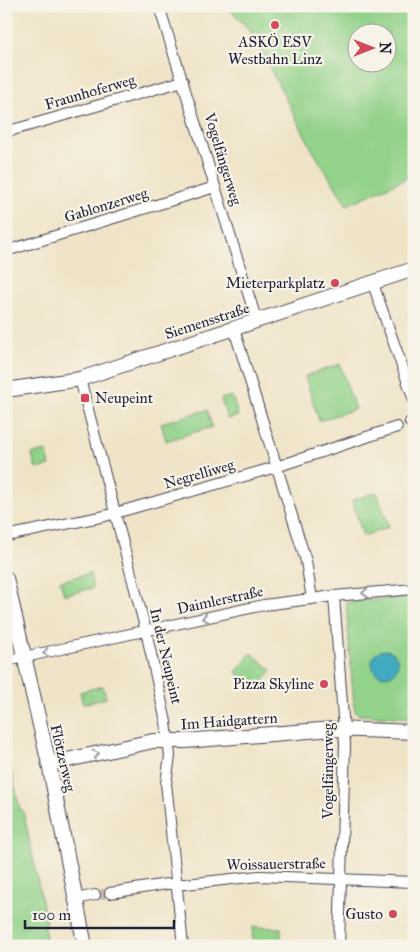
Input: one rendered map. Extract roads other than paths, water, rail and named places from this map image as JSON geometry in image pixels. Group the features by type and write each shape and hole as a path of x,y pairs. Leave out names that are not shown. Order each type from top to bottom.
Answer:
{"street":[{"name":"Vogelfängerweg","path":"159,6 257,322"},
{"name":"Fraunhoferweg","path":"6,132 183,81"},
{"name":"Gablonzerweg","path":"6,251 215,187"},
{"name":"Siemensstraße","path":"6,390 80,379 414,269"},
{"path":"373,284 414,400"},
{"path":"234,329 306,561 312,599"},
{"name":"In der Neupeint","path":"80,379 146,631 169,741 170,756 166,783 183,946"},
{"name":"Negrelliweg","path":"6,536 115,513 276,467 397,427"},
{"name":"Flötzerweg","path":"6,578 49,764 85,946"},
{"name":"Daimlerstraße","path":"6,661 264,605 334,596 414,589"},
{"name":"Vogelfängerweg","path":"334,596 344,730 339,946"},
{"name":"Im Haidgattern","path":"49,764 153,740 169,741 344,730 414,732"},
{"name":"Woissauerstraße","path":"110,893 260,876 414,882"},
{"path":"76,898 95,895"}],"water":[{"path":"385,650 394,654 398,663 394,672 385,676 376,672 372,663 376,654"}],"tunnel":[{"path":"95,895 110,893"}],"place":[{"name":"ASKÖ ESV Westbahn Linz","path":"275,25"},
{"name":"Mieterparkplatz","path":"335,283"},
{"name":"Neupeint","path":"85,398"},
{"name":"Pizza Skyline","path":"324,684"},
{"name":"Gusto","path":"393,914"}]}
